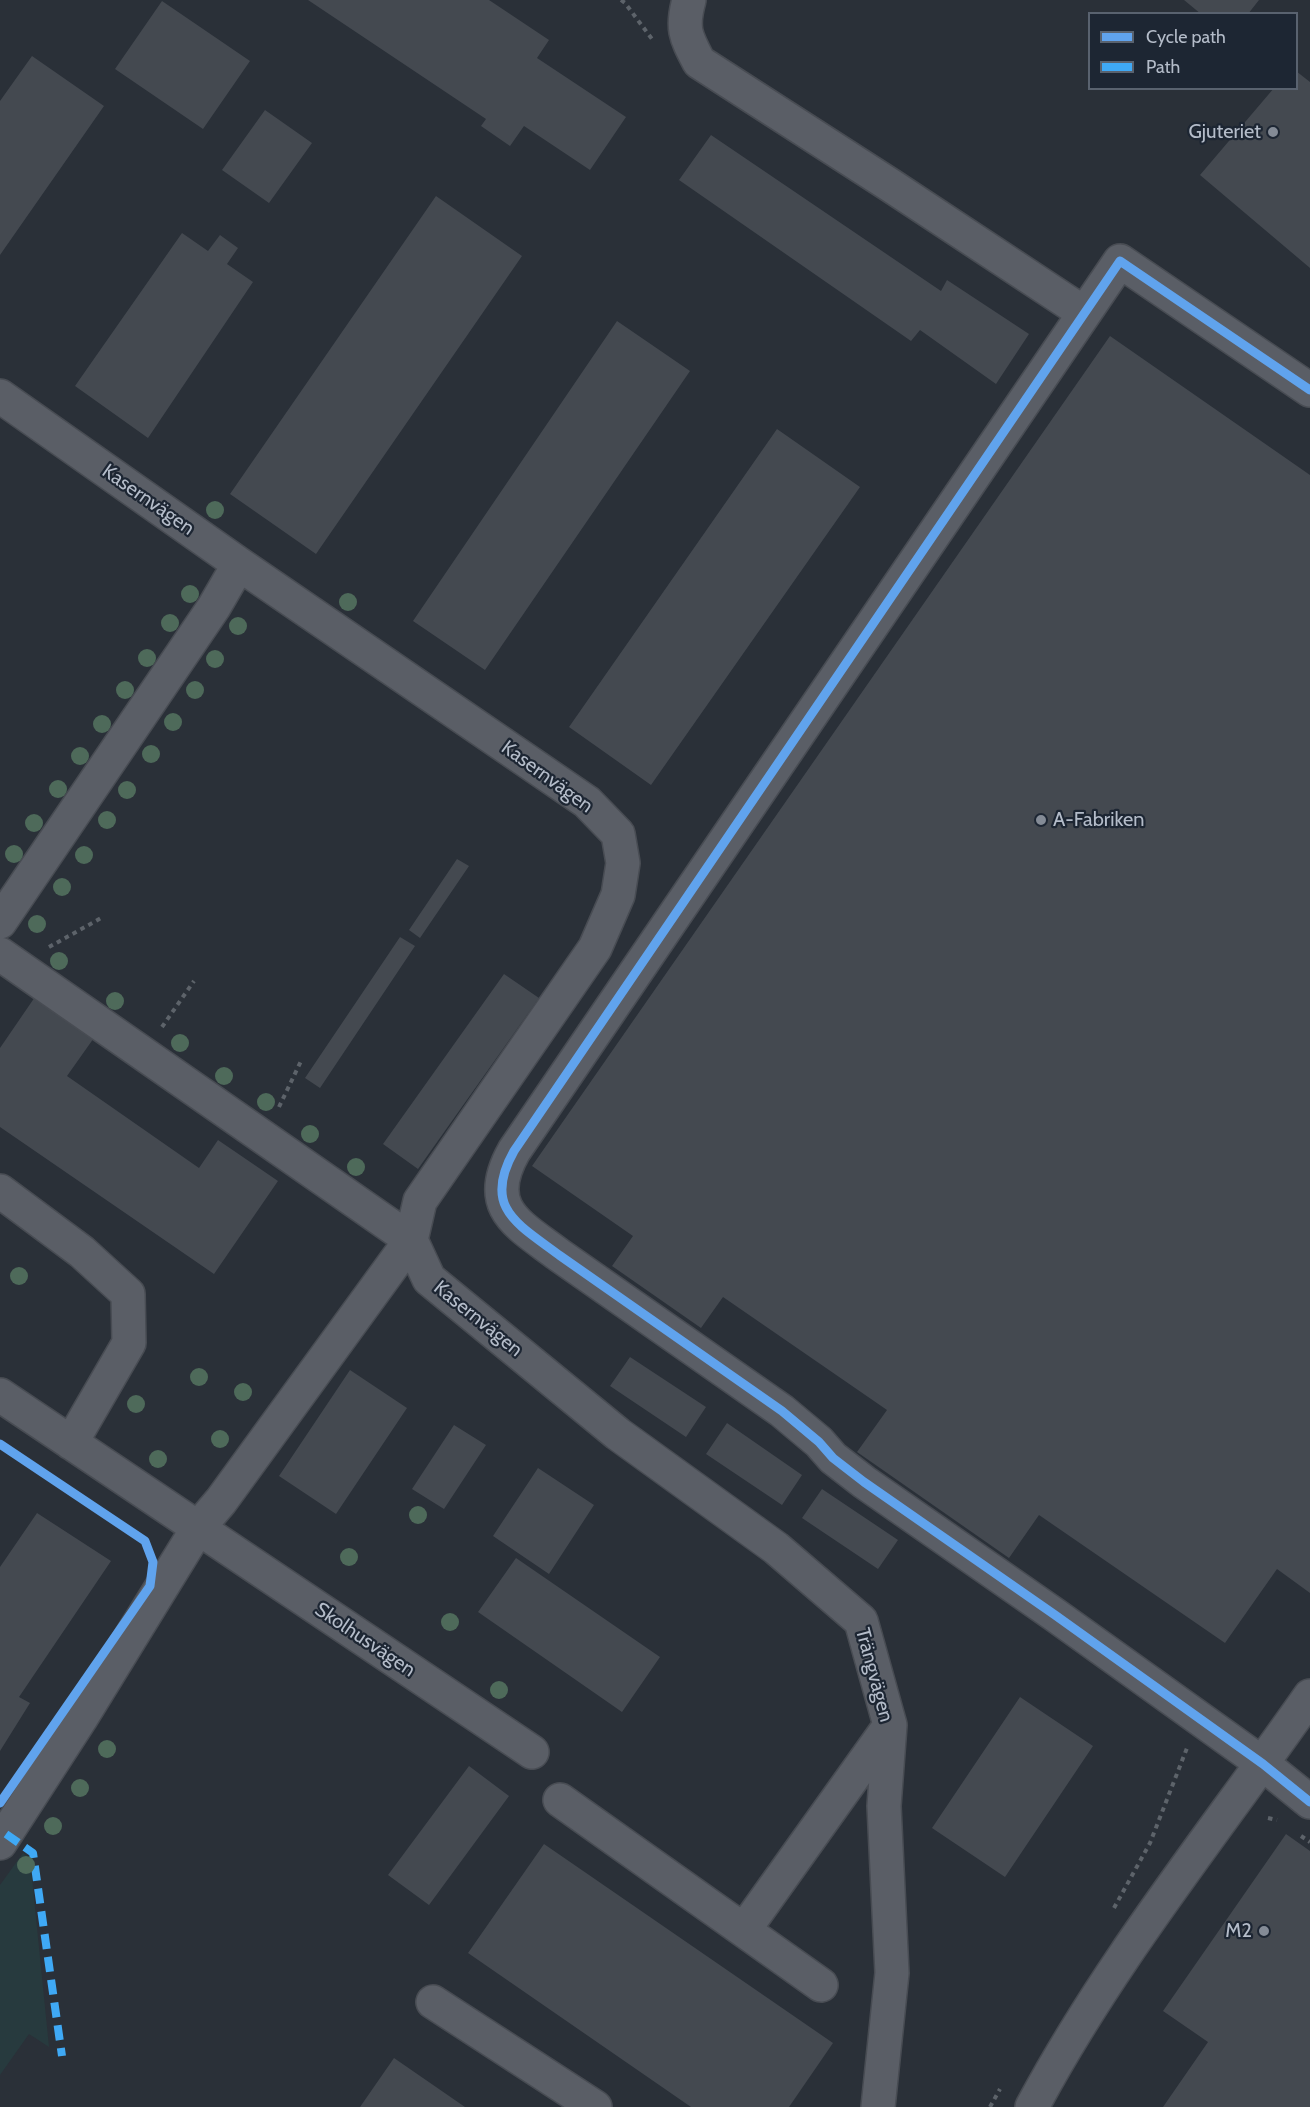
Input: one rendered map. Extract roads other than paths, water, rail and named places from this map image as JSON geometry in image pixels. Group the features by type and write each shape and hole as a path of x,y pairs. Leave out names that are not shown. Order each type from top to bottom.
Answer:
{"street":[{"path":"689,0 684,16 686,36 699,62 890,184 1084,313"},
{"path":"1310,390 1120,261 514,1151 501,1180 501,1196 508,1212 524,1229 782,1411 819,1442 833,1458 864,1482 1263,1764 1310,1802"},
{"name":"Kasernvägen","path":"0,396 239,564 587,802 618,834 623,863 618,895 595,948 420,1201 411,1240 429,1279 618,1434"},
{"path":"0,922 214,607 239,564"},
{"path":"0,1843 93,1699 198,1528 221,1501 411,1240 8,959"},
{"path":"0,1191 82,1252 128,1294 129,1343 71,1443"},
{"name":"Skolhusvägen","path":"0,1395 532,1752"},
{"name":"Trängvägen","path":"618,1434 776,1548 861,1621 890,1725 884,1806 892,1973 878,2107"},
{"path":"1032,2107 1067,2044 1121,1959 1310,1696"},
{"path":"744,1930 890,1725"},
{"path":"560,1800 821,1985"},
{"path":"433,2002 595,2107"}],"place":[{"name":"Gjuteriet","path":"1273,132"},
{"name":"A-Fabriken","path":"1041,820"},
{"name":"M2","path":"1264,1931"}]}
